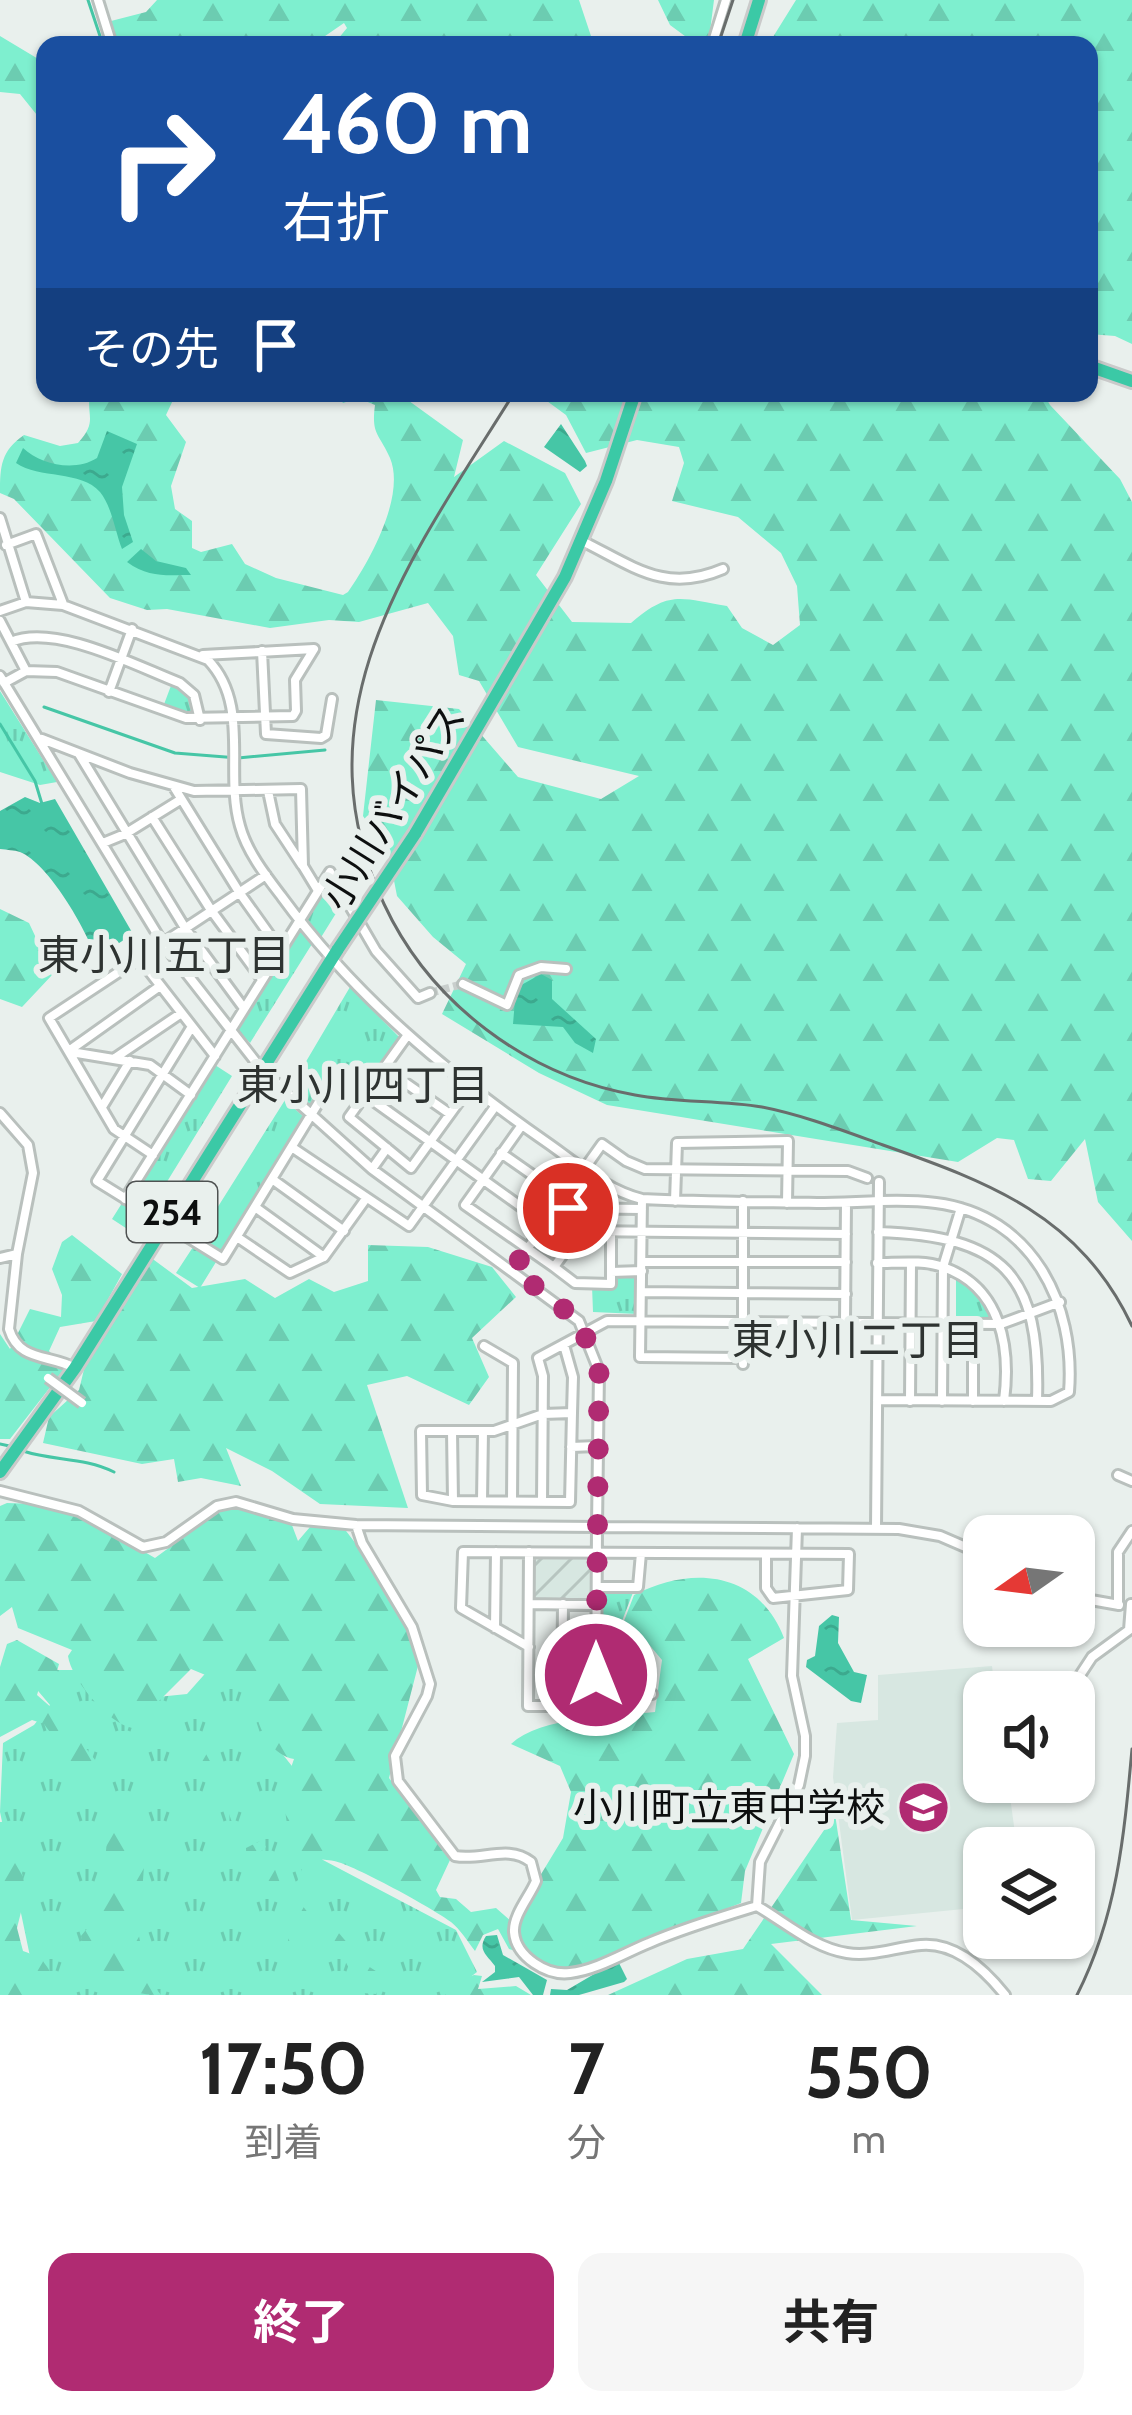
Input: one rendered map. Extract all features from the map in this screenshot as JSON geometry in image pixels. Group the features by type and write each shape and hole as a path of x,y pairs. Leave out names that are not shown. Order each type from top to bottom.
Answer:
{"highway":[{"path":"744,36 754,0"},
{"path":"1098,369 1132,381"},
{"name":"小川バイパス","path":"0,1472 75,1368 508,681 582,541 632,402"}],"street":[{"path":"98,0 109,36"},
{"path":"715,36 726,0"},
{"path":"0,518 26,602"},
{"path":"6,545 36,534 63,605"},
{"path":"582,541 666,579 695,580 723,568"},
{"path":"0,611 26,602 63,605 202,655 314,649 296,680 293,716 186,718 57,672 26,671 2,679 162,942 262,1070 372,1169 563,1306 586,1332 599,1371 596,1706"},
{"path":"0,621 26,671"},
{"path":"110,692 132,629"},
{"path":"11,643 43,635 188,687 200,719"},
{"path":"262,651 266,734 321,738 326,735 332,699"},
{"path":"202,655 223,678 233,719 239,825 298,920 407,1036 469,1088 606,1186 642,1204"},
{"path":"40,738 174,787 235,792 301,789 303,866"},
{"path":"79,753 185,928 243,1007"},
{"path":"174,787 238,892 279,948"},
{"path":"268,791 275,824 317,889"},
{"path":"102,843 180,800"},
{"path":"152,817 261,978"},
{"path":"125,1199 330,872 376,951 418,998 430,993"},
{"path":"153,1155 123,1136 49,1018 266,875"},
{"path":"140,958 215,1057"},
{"path":"463,984 507,1005 519,975 541,968 566,970"},
{"path":"69,1052 160,986"},
{"path":"114,1059 180,1014"},
{"path":"191,1028 97,1181 223,1258 336,1074 544,1224"},
{"path":"407,1036 349,1117 411,1168 469,1088"},
{"path":"69,1052 150,1065 191,1095"},
{"path":"102,1108 130,1061"},
{"path":"384,1068 450,1114"},
{"path":"293,1148 409,1226 494,1108"},
{"path":"0,1113 32,1154 33,1174 17,1253 9,1329 12,1341 24,1353 58,1359 75,1368"},
{"path":"522,1125 465,1205 575,1283 611,1284 611,1233"},
{"path":"675,1201 677,1143 788,1141 787,1202"},
{"path":"513,1269 602,1144 636,1166 848,1171 867,1178"},
{"path":"372,1169 387,1148"},
{"path":"501,1153 564,1197"},
{"path":"272,1179 344,1231"},
{"path":"876,1528 879,1182"},
{"path":"236,1236 290,1274 324,1257 365,1200"},
{"path":"556,1208 675,1201 936,1203 961,1208 1017,1239 1040,1264 1060,1302 1070,1349 1069,1392 1051,1401 877,1400"},
{"path":"642,1204 640,1357 743,1361 743,1202"},
{"path":"845,1322 846,1203"},
{"path":"255,1207 324,1257"},
{"path":"942,1401 943,1267 961,1208"},
{"path":"554,1267 580,1231 846,1234"},
{"path":"878,1232 952,1238 1000,1266 1030,1312 1039,1352 1037,1401"},
{"path":"0,1258 17,1253"},
{"path":"611,1272 743,1262 846,1262"},
{"path":"877,1263 943,1267 980,1290 1001,1324 1006,1346 1004,1401"},
{"path":"910,1401 911,1264"},
{"path":"641,1292 846,1294"},
{"path":"542,1502 543,1376 538,1358 607,1321 1001,1324 1060,1302"},
{"path":"973,1401 974,1324"},
{"path":"564,1345 573,1377 570,1502 453,1501 422,1495 421,1431 483,1431 543,1414 572,1413"},
{"path":"484,1346 513,1363 512,1502"},
{"path":"48,1378 82,1403"},
{"path":"452,1431 453,1501"},
{"path":"482,1501 483,1431"},
{"path":"571,1447 597,1446"},
{"path":"1118,1475 1132,1481"},
{"path":"0,1492 79,1511 143,1547 166,1542 217,1506 236,1502 293,1519 356,1525 876,1528 933,1535 963,1547"},
{"path":"356,1525 412,1627 430,1684 395,1756 398,1781 455,1856 512,1852 531,1862 536,1881 514,1933 528,1957 551,1973 578,1972 757,1906 825,1947 844,1953 935,1945 984,1969 1005,1995"},
{"path":"757,1906 760,1862 799,1785 805,1756 806,1736 792,1676 797,1528"},
{"path":"1118,1605 1118,1552 1132,1531"},
{"path":"529,1647 461,1608 463,1552 849,1554 848,1590 773,1598 766,1588 766,1554"},
{"path":"495,1628 496,1552"},
{"path":"530,1552 528,1706 625,1707 628,1646 596,1643"},
{"path":"597,1587 638,1587 641,1553"},
{"path":"1083,1671 1092,1657 1130,1629 1131,1604 1095,1601"},
{"path":"529,1604 596,1605"},
{"path":"562,1706 563,1604"},
{"path":"629,1694 652,1694"}],"shaded area":[{"path":"535,1555 591,1555 594,1600 535,1602"},
{"name":"小川町立東中学校","path":"992,1666 993,1671 963,1671 963,1803 1011,1803 1014,1827 963,1827 963,1909 852,1920 833,1777 837,1723 878,1720 878,1675"}],"green space":[{"path":"157,0 579,0 591,36 340,36 347,28 344,23 325,36 114,36 111,21 146,12"},
{"path":"658,0 714,0 709,36 685,36 670,25"},
{"path":"796,0 1132,0 1132,344 1098,335 1098,36 774,36"},
{"path":"0,36 36,58 36,114 20,94 0,92"},
{"path":"90,402 172,402 166,415 186,442 171,486 175,509 192,521 192,548 201,552 232,544 245,564 276,578 343,595 366,564 393,491 390,458 375,428 375,405 368,402 410,402 463,440 454,477 504,441 565,473 581,504 536,575 572,622 631,623 655,605 686,599 727,606 742,628 773,645 800,625 797,586 781,553 738,517 672,501 684,463 679,447 637,440 586,453 566,415 548,402 1048,402 1120,479 1132,502 1132,1241 1098,1202 1085,1139 1051,1181 1028,1179 1014,1140 997,1138 958,1162 607,1105 539,1073 442,1014 466,964 433,937 397,896 389,855 363,816 376,700 459,709 518,777 601,799 639,776 518,747 479,681 459,675 453,636 428,603 359,622 329,620 270,628 167,609 147,610 110,598 14,499 0,493 3,460 24,435 60,446 78,443 90,424"},
{"path":"172,683 192,697 195,715 163,707"},
{"path":"0,691 57,782 40,785 0,772"},
{"path":"330,876 343,902 320,939 303,916"},
{"path":"0,909 29,923 53,974 22,1007 0,999"},
{"path":"299,927 312,944 250,1043 236,1028"},
{"path":"350,987 401,1039 364,1090 336,1071 313,1108 291,1087"},
{"path":"215,1065 232,1076 149,1211 130,1196"},
{"path":"285,1100 306,1119 220,1254 197,1240"},
{"path":"234,1185 254,1198 220,1252 201,1240"},
{"path":"124,1200 147,1215 135,1234 112,1219"},
{"path":"72,1235 122,1274 96,1321 60,1327 49,1351 65,1368 10,1439 0,1439 0,1334 10,1349 30,1309 61,1317 62,1295 52,1269 62,1242"},
{"path":"368,1245 428,1247 492,1267 516,1297 472,1338 489,1377 469,1405 407,1376 367,1385 408,1508 320,1504 272,1471 226,1448 241,1486 201,1478 178,1482 174,1459 142,1464 43,1443 49,1417 79,1390 87,1357 150,1257 192,1288 245,1279 275,1298 309,1279 334,1292 368,1281"},
{"path":"193,1247 216,1262 200,1288 176,1273"},
{"path":"637,1273 638,1314 593,1312 592,1286 612,1286 613,1274"},
{"path":"956,1276 982,1296 994,1321 956,1320"},
{"path":"230,1503 290,1520 298,1541 316,1520 343,1527 416,1622 419,1662 389,1778 450,1860 436,1890 440,1897 456,1899 471,1912 496,1908 512,1922 563,1838 571,1792 560,1766 511,1744 559,1723 655,1712 662,1660 647,1642 625,1641 624,1621 634,1595 656,1585 700,1578 740,1587 758,1599 784,1638 748,1659 794,1754 745,1871 741,1903 578,1968 555,1970 540,1965 533,1956 509,1949 498,1929 483,1935 475,1951 454,1925 428,1908 358,1870 311,1858 299,1850 288,1829 285,1805 294,1759 280,1753 265,1736 252,1683 227,1684 191,1669 132,1728 112,1718 83,1688 68,1656 72,1650 18,1628 12,1607 0,1616 0,1506 64,1505 155,1558"},
{"path":"602,1590 634,1590 622,1621 623,1642 600,1638"},
{"path":"17,1640 59,1664 53,1686 40,1685 37,1695 61,1716 99,1765 95,1771 78,1776 59,1769 55,1762 58,1743 44,1724 32,1720 0,1737 0,1667 7,1644"},
{"path":"211,1667 256,1682 280,1751 311,1790 310,1847 323,1860 456,1930 477,1972 453,1995 38,1995 0,1812 3,1743 34,1725 50,1705 33,1685 53,1670 108,1670 128,1700 187,1694"},
{"path":"181,1734 192,1734 191,1754 206,1754 227,1788 234,1805 234,1828 217,1780 183,1757"},
{"path":"114,1802 145,1852 139,1936 147,1977 161,1995 133,1992 109,1981 91,1963 81,1936 112,1892 106,1854"},
{"path":"835,1814 851,1920 917,1926 771,1944 822,1995 608,1995 687,1959 743,1949"},
{"path":"11,1821 26,1892 17,1928 23,1951 47,1967 54,1995 0,1995 0,1822"},
{"path":"262,1840 266,1847 254,1857 254,1866 272,1862 284,1893 295,1887 302,1869 323,1867 311,1890 298,1900 316,1923 314,1945 302,1956 289,1948 283,1906 258,1895 247,1882 246,1848"},
{"path":"338,1932 365,1964 385,1977 376,1994 362,1993 342,1955 323,1950 323,1941"},
{"path":"482,1976 478,1989 516,1986 531,1995 446,1995 440,1988"}],"water":[{"path":"561,424 587,466 580,472 544,447"},
{"path":"107,431 137,444 122,487 133,542 122,549 108,505 92,485 16,463 23,448 58,465 88,462 97,458"},
{"path":"141,549 156,561 186,568 191,575 150,573 127,562"},
{"path":"25,797 40,803 55,799 133,934 96,958 75,915 43,870 20,852 0,849 0,811"},
{"path":"541,974 552,980 552,999 596,1039 593,1053 575,1043 563,1027 513,1024 516,988"},
{"path":"832,1615 839,1617 838,1643 854,1672 867,1675 861,1703 851,1701 806,1667 807,1660 815,1656 819,1626"},
{"path":"497,1935 503,1955 547,1980 543,1995 533,1995 519,1977 482,1982 495,1972 483,1941"},
{"path":"619,1963 627,1979 624,1982 579,1995 550,1995 551,1989 567,1990"}],"waterway":[{"path":"88,0 100,36"},
{"path":"44,707 175,753 238,758 325,750"},
{"path":"0,724 35,781 42,804"},
{"path":"0,1444 14,1447"},
{"path":"23,1451 114,1472"}],"tunnel":[{"path":"430,993 463,984"}],"railway":[{"path":"721,36 733,0"},
{"path":"508,402 405,573 378,635 359,699 352,764 359,833 384,904 404,940 427,973 486,1030 557,1071 635,1095 793,1114 996,1190 1059,1230 1111,1288 1132,1326"},
{"path":"1077,1995 1110,1906 1132,1749"}],"place":[{"name":"小川町立東中学校","path":"924,1807"}],"district":[{"name":"東小川五丁目","path":"164,955"},
{"name":"東小川四丁目","path":"363,1085"},
{"name":"東小川二丁目","path":"858,1340"}],"route":[{"path":"568,1208 556,1208 513,1269 579,1321 599,1371 596,1675"}]}
